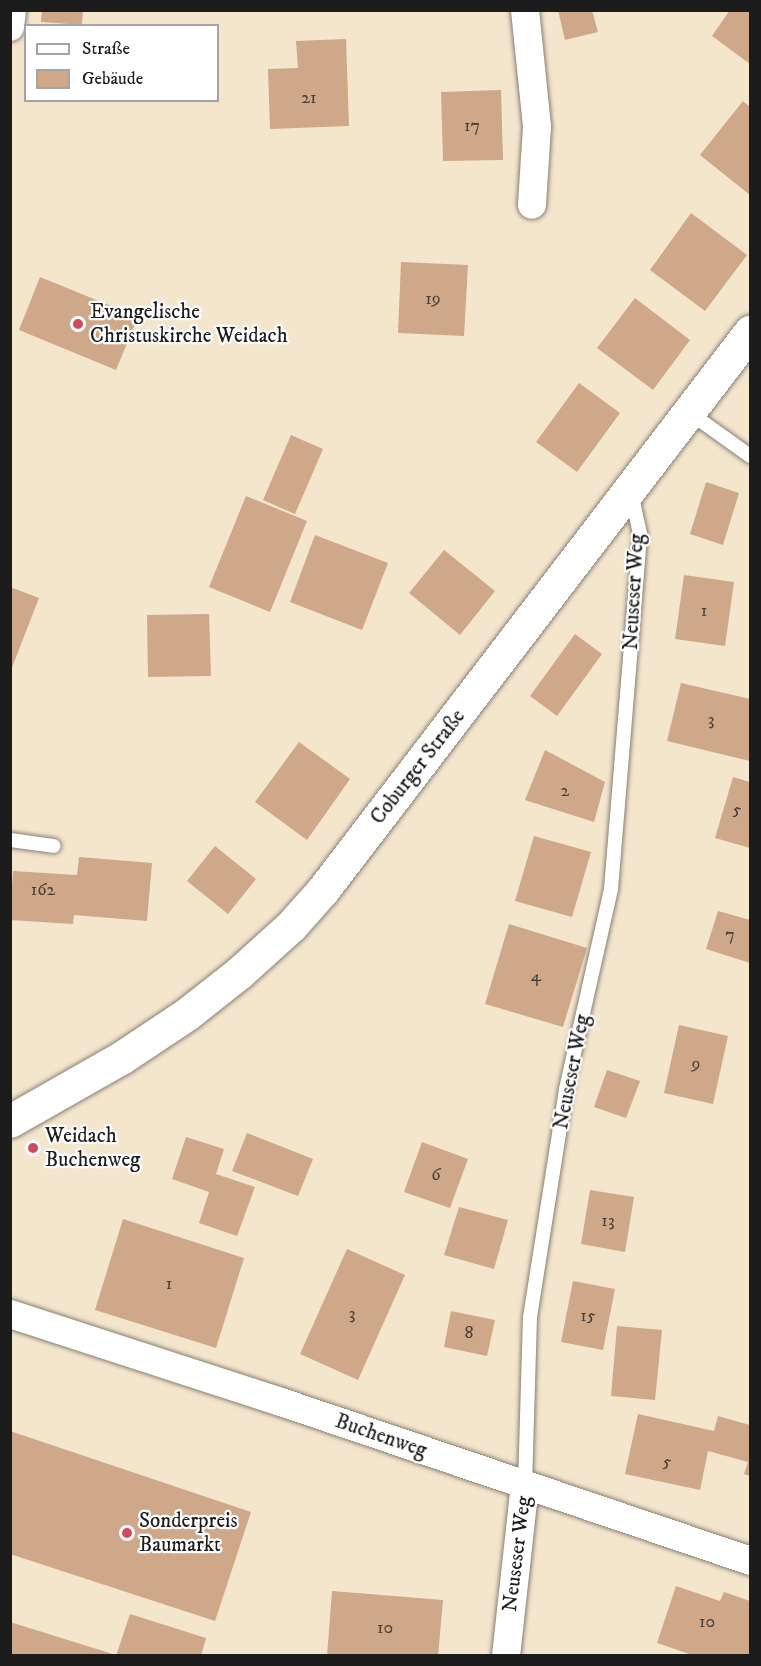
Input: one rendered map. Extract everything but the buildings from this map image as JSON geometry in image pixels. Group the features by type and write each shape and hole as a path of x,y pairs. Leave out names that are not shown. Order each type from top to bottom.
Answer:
{"main road":[{"name":"Coburger Straße","path":"10,1121 121,1058 187,1014 239,974 291,926 323,890 631,491 750,332"}],"street":[{"path":"10,27 12,10"},
{"path":"525,10 537,127 532,205"},
{"name":"Buchenweg","path":"10,1314 281,1402 750,1561"},
{"name":"Neuseser Weg","path":"506,1656 525,1485"}],"lane":[{"path":"690,412 750,456"},
{"name":"Neuseser Weg","path":"525,1485 530,1317 566,1089 611,889 640,534 631,491"},
{"path":"10,840 54,846"}],"place":[{"name":"Evangelische Christuskirche Weidach","path":"78,324"},
{"name":"Weidach Buchenweg","path":"33,1148"},
{"name":"Sonderpreis Baumarkt","path":"127,1533"}]}
